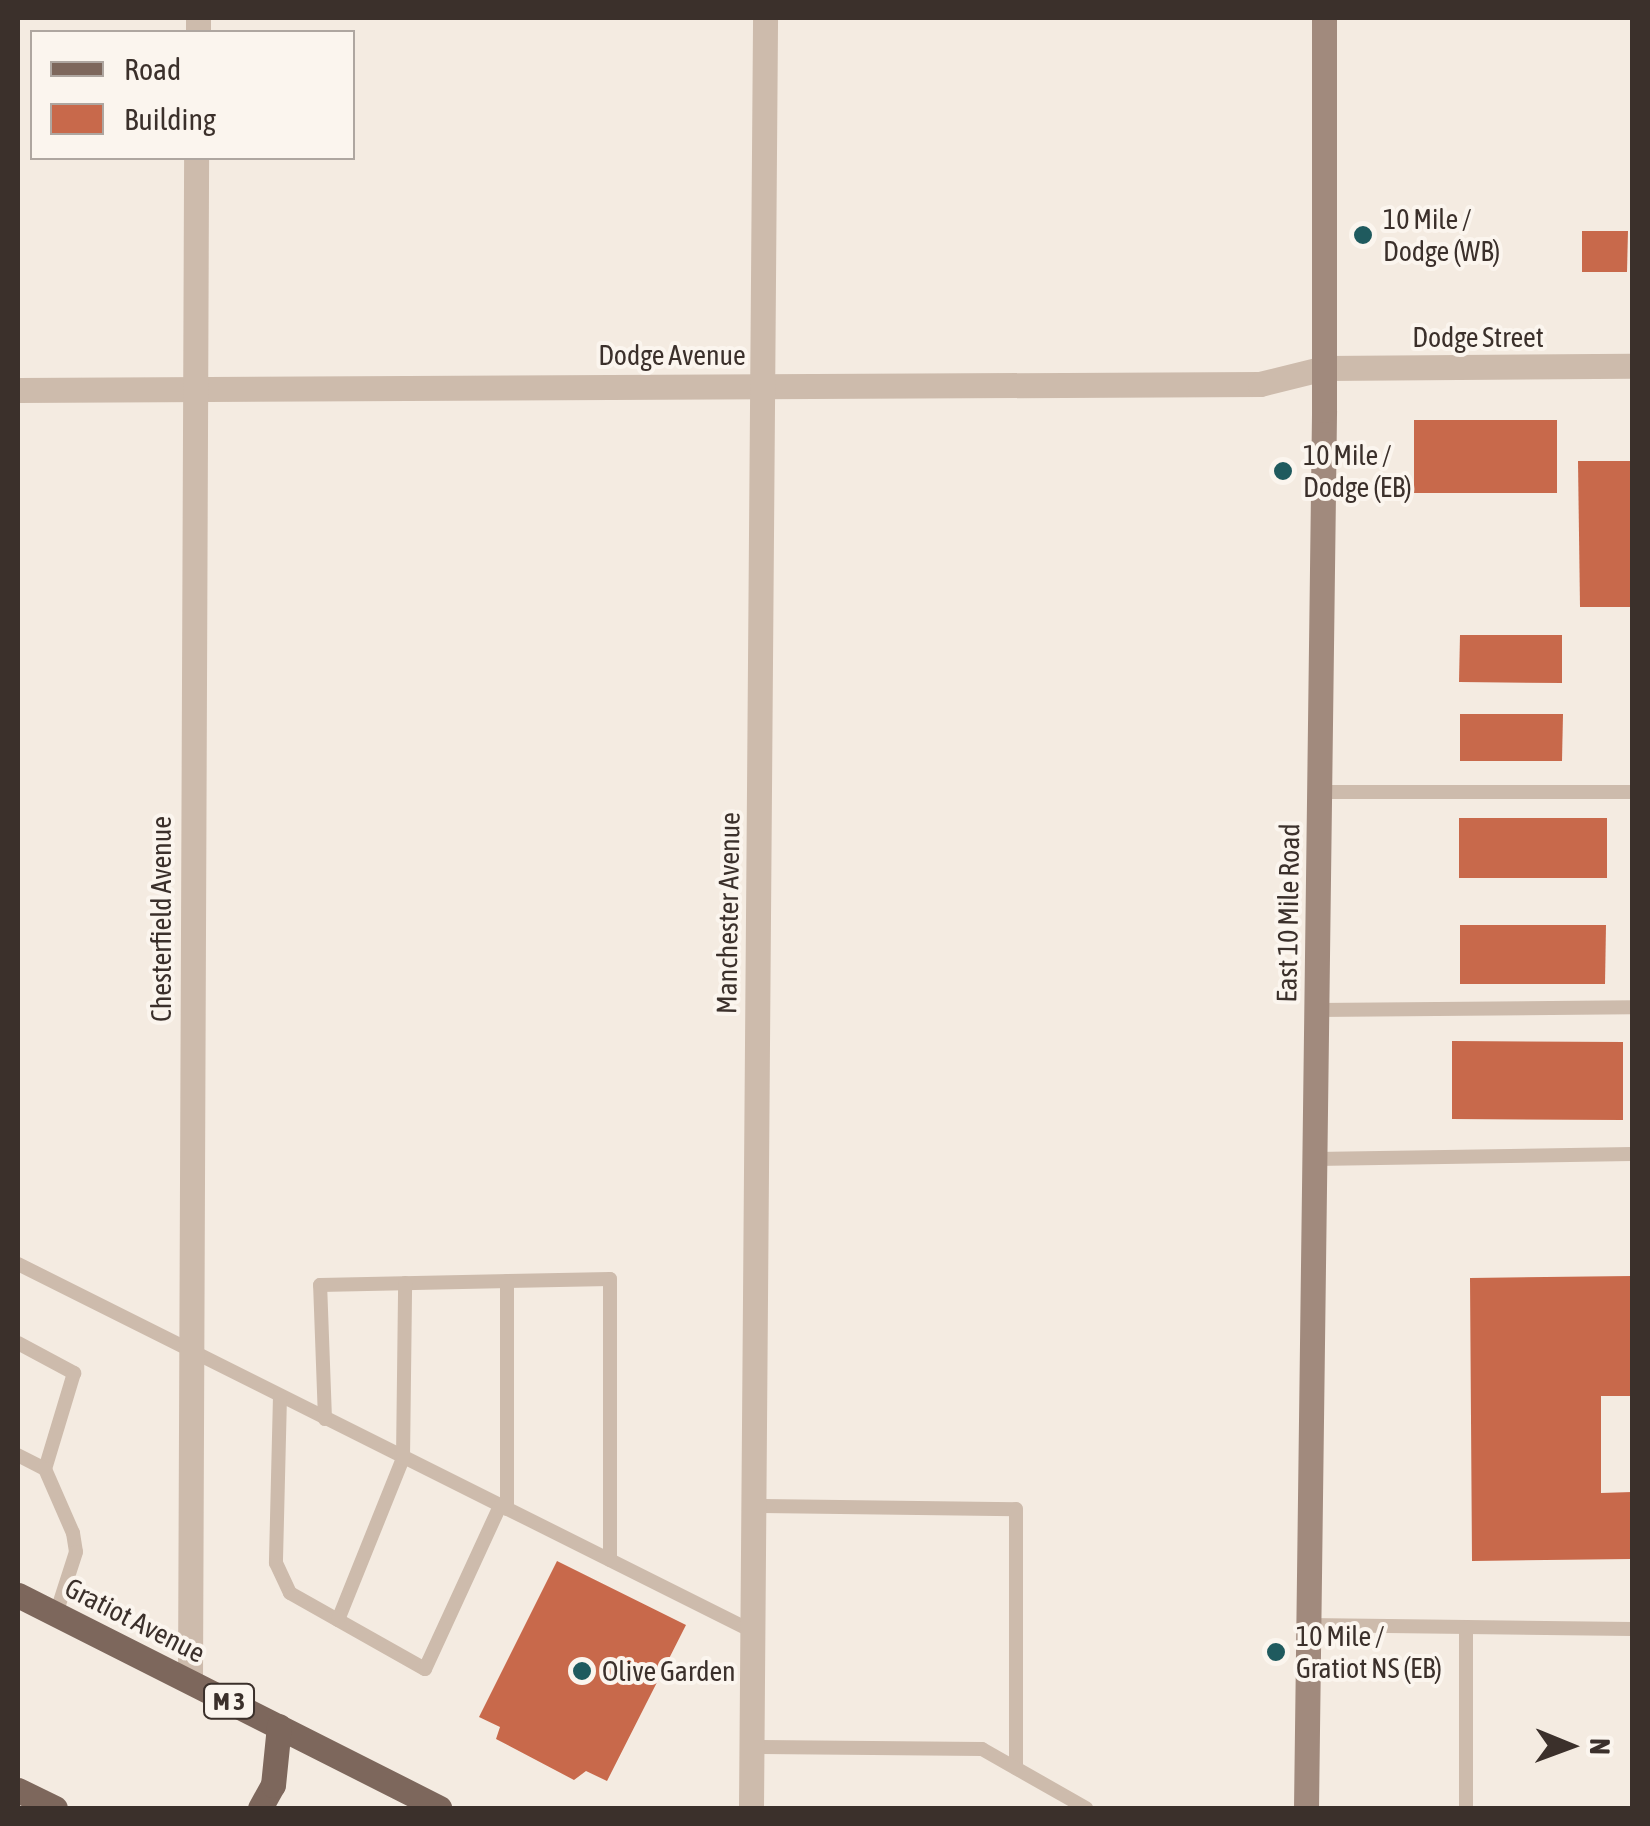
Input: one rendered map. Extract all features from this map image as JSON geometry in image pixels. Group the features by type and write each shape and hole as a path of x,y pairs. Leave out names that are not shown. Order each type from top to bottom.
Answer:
{"main road":[{"name":"East 10 Mile Road","path":"1306,1808 1324,368 1324,18"},
{"name":"Gratiot Avenue","path":"18,1594 440,1808"},
{"path":"260,1808 274,1785 278,1726"},
{"path":"18,1790 55,1808"}],"street":[{"name":"Manchester Avenue","path":"751,1808 765,18"},
{"name":"Chesterfield Avenue","path":"190,1680 196,160"},
{"name":"Dodge Street","path":"1324,368 1632,366"},
{"name":"Dodge Avenue","path":"18,390 1260,384 1324,368"}],"lane":[{"path":"1319,792 1632,792"},
{"path":"1316,1010 1632,1008"},
{"path":"1314,1159 1632,1154"},
{"path":"18,1264 752,1631"},
{"path":"325,1419 320,1285 610,1279 610,1560"},
{"path":"280,1396 276,1563 290,1593 425,1669 504,1508 507,1281"},
{"path":"338,1620 403,1458 405,1283"},
{"path":"18,1343 74,1373 45,1469"},
{"path":"18,1455 45,1469 73,1532 76,1552 56,1614"},
{"path":"754,1506 1016,1509 1016,1768"},
{"path":"1309,1625 1632,1628"},
{"path":"1466,1627 1466,1808"},
{"path":"752,1747 982,1749 1086,1808"}],"building":[{"path":"1582,231 1628,231 1627,272 1582,272"},
{"path":"1414,420 1557,420 1557,493 1414,493"},
{"path":"1578,461 1632,461 1632,607 1580,607"},
{"path":"1460,635 1562,635 1562,683 1459,682"},
{"path":"1460,714 1563,714 1562,761 1460,761"},
{"path":"1459,818 1607,818 1607,878 1459,878"},
{"path":"1460,925 1606,925 1605,984 1460,984"},
{"path":"1452,1041 1623,1042 1623,1120 1452,1119"},
{"path":"1632,1276 1632,1396 1601,1396 1601,1493 1632,1492 1632,1559 1472,1561 1470,1278"},
{"name":"Olive Garden","path":"557,1561 686,1625 607,1781 586,1771 574,1780 496,1739 500,1727 479,1717"}],"place":[{"name":"10 Mile / Dodge (WB)","path":"1363,235"},
{"name":"10 Mile / Dodge (EB)","path":"1283,471"},
{"name":"10 Mile / Gratiot NS (EB)","path":"1276,1652"},
{"name":"Olive Garden","path":"582,1671"}]}
